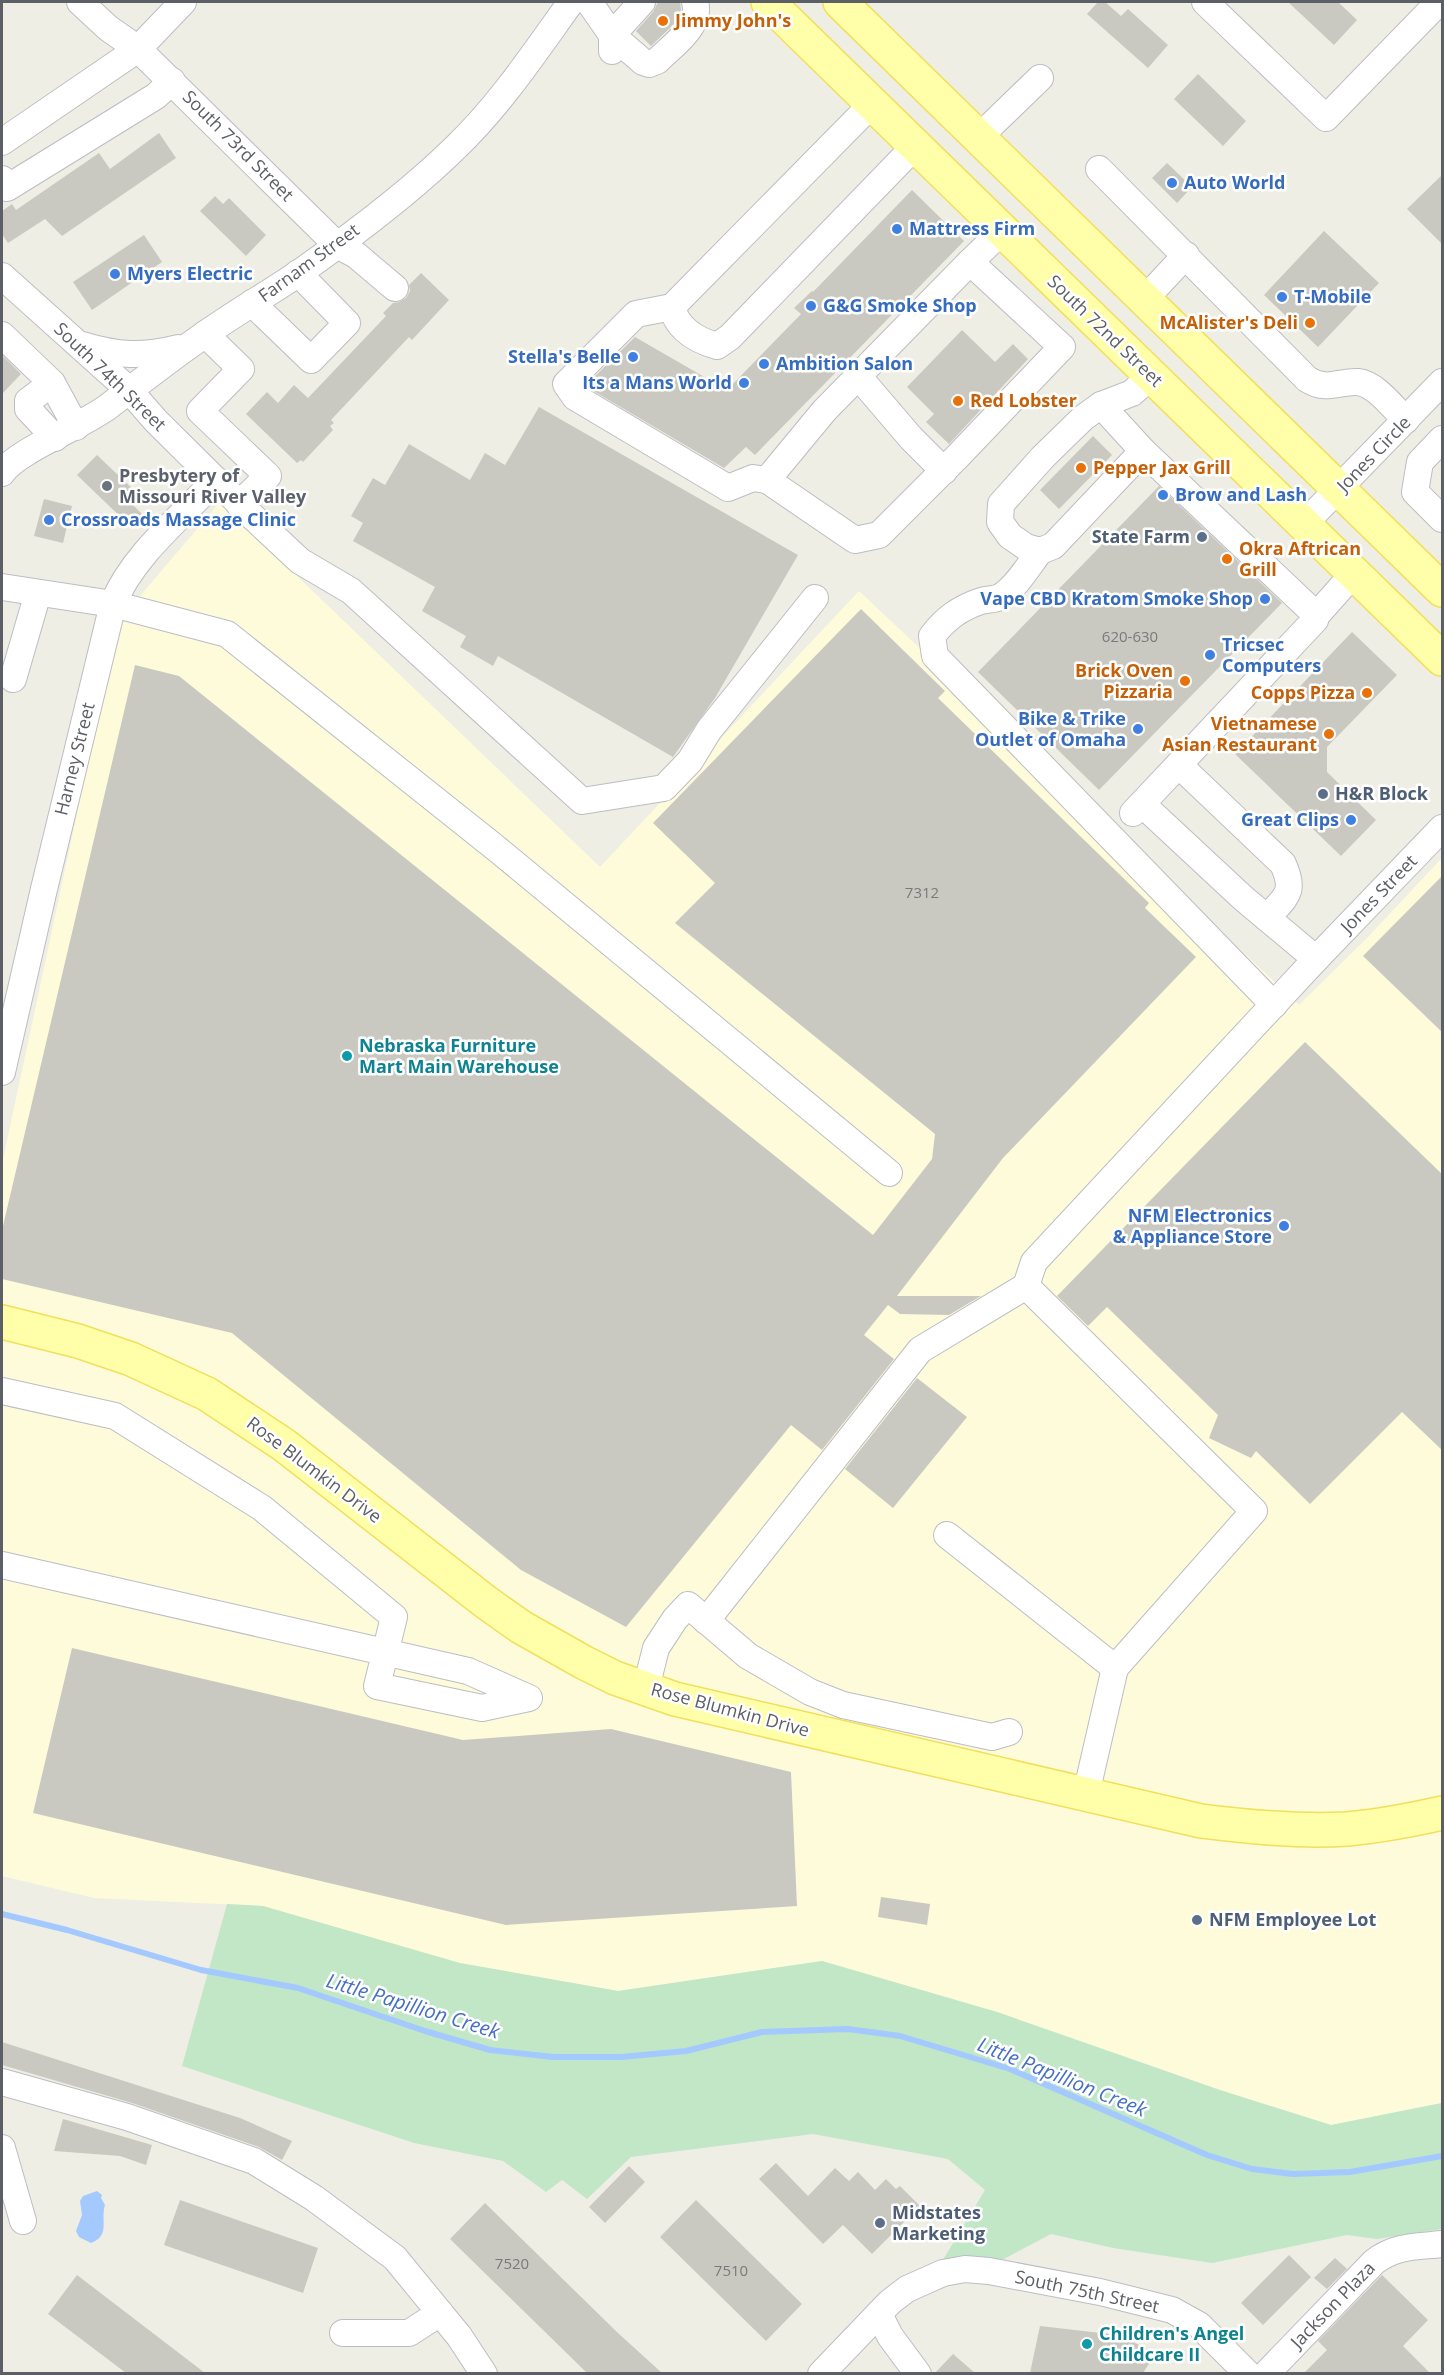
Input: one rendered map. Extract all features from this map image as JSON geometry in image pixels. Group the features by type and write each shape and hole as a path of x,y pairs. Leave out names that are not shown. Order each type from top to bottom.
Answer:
{"main road":[{"name":"South 72nd Street","path":"768,2 1443,659"},
{"path":"840,2 1339,490 1440,582"},
{"name":"Rose Blumkin Drive","path":"2,1322 78,1341 131,1359 207,1394 284,1445 521,1627 615,1678 675,1699 1201,1821 1276,1829 1346,1829 1443,1814"}],"street":[{"name":"South 73rd Street","path":"80,2 108,28 138,49 172,81 337,245 356,255 395,288"},
{"path":"3,137 41,117 138,49 183,2"},
{"name":"Farnam Street","path":"2,473 19,457 66,433 298,273 416,183 466,137 512,84 571,2"},
{"path":"589,2 612,35 643,62 649,64 657,61 693,24 697,14 695,2"},
{"path":"638,77 612,52 612,35 642,2"},
{"path":"1205,2 1326,118 1439,2"},
{"path":"979,137 1040,78"},
{"path":"2,179 7,188 156,96 172,81"},
{"path":"872,104 672,307 636,314 566,384 575,397 728,488 753,478 766,480 855,540 879,535 944,471 1062,347 970,262"},
{"path":"41,117 64,152"},
{"path":"672,307 675,320 699,341 717,346 730,337 915,146"},
{"path":"1100,169 1308,379 1325,387 1359,382 1372,388 1406,420"},
{"path":"766,480 824,411 1002,231"},
{"path":"1144,300 1186,255"},
{"path":"252,303 311,360 347,323 298,273"},
{"name":"South 74th Street","path":"2,276 129,390 156,421 300,561 351,591 582,801 664,788 690,761 709,730 815,598"},
{"path":"2,335 52,383 66,433"},
{"path":"78,344 119,354 151,355 198,340 241,369 200,411 267,476 239,504"},
{"path":"858,376 911,438 944,471"},
{"path":"1040,551 1026,547 1010,536 1000,522 1001,504 1046,454 1083,418 1101,405 1132,393 1151,376"},
{"name":"Jones Circle","path":"1304,524 1443,382"},
{"path":"1101,405 1143,451 1312,611 1315,617"},
{"path":"1443,439 1420,462 1415,492 1443,519"},
{"path":"1143,451 1053,546 1040,551 1011,588 999,597 981,601 954,612 932,636 935,656 1274,1005"},
{"name":"Harney Street","path":"2,1072 113,604 119,588 135,564 216,480"},
{"path":"1316,959 1137,808 1315,620 1315,617 1354,573"},
{"path":"2,587 113,604 227,634 497,849 890,1173"},
{"path":"13,679 38,592"},
{"path":"1179,765 1283,864 1289,879 1289,892 1267,918"},
{"name":"Jones Street","path":"1026,1286 1034,1262 1316,959 1443,828"},
{"path":"646,1688 656,1648 675,1619 697,1613 920,1350 1026,1286 1254,1511 1115,1668 1086,1794"},
{"path":"2,1391 114,1416 262,1508 394,1617 385,1654 377,1686 482,1708 529,1698 468,1671 385,1654 2,1565"},
{"path":"946,1535 1115,1668"},
{"path":"697,1613 748,1656 810,1692 843,1705 992,1737 1009,1732"},
{"path":"2,2082 127,2117 254,2161 314,2198 395,2258 459,2336 484,2373"},
{"path":"2,2148 23,2221"},
{"name":"Jackson Plaza","path":"1266,2373 1381,2257 1396,2248 1443,2244"},
{"name":"South 75th Street","path":"821,2373 907,2289 943,2272 965,2269 989,2271 1100,2292 1172,2310 1199,2325 1248,2373"},
{"path":"343,2333 409,2333 440,2313"},
{"path":"879,2314 890,2336 918,2373"}],"shaded area":[{"path":"220,502 600,867 859,591 1299,1005 1367,938 1442,858 1442,2103 1331,2125 1220,2090 997,2012 822,1961 618,1991 459,1963 263,1906 94,1898 2,1876 2,1164 118,622"}],"green space":[{"path":"227,1904 263,1906 460,1963 618,1991 822,1961 997,2012 1220,2090 1331,2125 1442,2103 1442,2229 1377,2239 1347,2235 1212,2263 1113,2248 1051,2234 1002,2260 941,2263 985,2190 948,2159 813,2134 631,2157 587,2199 562,2180 546,2192 503,2161 414,2143 182,2066"}],"water":[{"path":"97,2191 102,2195 101,2198 105,2205 104,2227 101,2236 91,2243 79,2237 76,2231 82,2215 80,2201 83,2196"}],"building":[{"name":"Jimmy John's","path":"658,2 680,2 681,10 673,25 651,46 636,31 653,12"},
{"path":"1098,2 1105,2 1121,16 1128,9 1168,45 1148,68 1087,14"},
{"path":"1288,2 1338,2 1357,20 1334,45"},
{"path":"1198,74 1246,121 1223,146 1174,99"},
{"path":"159,133 176,158 62,236 45,219 8,243 2,234 2,211 12,204 16,210 99,153 110,169"},
{"name":"Auto World","path":"1167,163 1192,187 1177,203 1152,178"},
{"path":"1443,174 1443,245 1407,209"},
{"path":"912,190 964,241 755,455 746,447 724,468 585,386 635,337 727,390 801,314 794,308 813,292"},
{"path":"215,196 223,204 229,198 266,235 246,256 200,211"},
{"path":"1324,231 1379,283 1318,347 1264,295"},
{"path":"144,235 162,262 92,310 73,282"},
{"path":"421,273 449,300 412,340 409,337 331,420 334,423 330,426 333,430 303,462 301,460 297,463 246,414 267,392 278,403 294,385 308,398 386,316 383,313 393,303 406,298 410,291 409,285"},
{"name":"Red Lobster","path":"962,330 995,362 1013,344 1028,359 949,444 926,422 934,414 907,387"},
{"path":"2,355 21,374 2,394"},
{"path":"539,407 798,555 715,698 673,757 498,656 493,666 460,647 466,636 422,611 435,587 353,541 363,523 351,516 373,478 385,485 409,444 470,480 485,453 505,465"},
{"path":"1093,436 1112,455 1059,509 1040,490"},
{"path":"97,455 139,495 131,503 142,514 130,526 77,475"},
{"path":"1159,486 1282,603 1099,790 978,672"},
{"path":"44,499 72,506 63,543 34,536"},
{"name":"Nebraska Furniture Mart Main Warehouse","path":"861,609 945,691 938,698 1149,903 1145,908 1196,957 1003,1158 897,1296 981,1296 949,1315 900,1314 888,1305 864,1335 894,1359 822,1450 791,1425 626,1627 521,1570 232,1333 2,1279 2,1230 135,665 179,676 873,1235 932,1159 935,1134 675,923 715,883 653,823"},
{"path":"1352,632 1397,675 1327,747 1327,772 1376,820 1341,856 1235,754"},
{"path":"1443,875 1443,1033 1363,956"},
{"name":"NFM Electronics & Appliance Store","path":"1305,1042 1443,1175 1443,1451 1402,1412 1310,1504 1256,1451 1251,1458 1209,1438 1218,1415 1107,1307 1088,1326 1057,1296"},
{"path":"917,1378 967,1417 893,1508 845,1469"},
{"path":"72,1648 463,1740 611,1729 791,1772 797,1906 506,1925 33,1813"},
{"path":"881,1897 930,1904 927,1925 878,1917"},
{"path":"2,2042 240,2118 292,2141 282,2160 259,2147 132,2103 2,2065"},
{"path":"63,2119 152,2145 146,2165 120,2156 54,2151"},
{"path":"776,2163 808,2196 835,2168 849,2181 858,2172 875,2190 886,2179 896,2189 900,2186 920,2206 872,2254 843,2225 823,2244 759,2179"},
{"path":"629,2166 645,2182 605,2223 589,2207"},
{"path":"180,2200 318,2248 303,2293 164,2245"},
{"path":"696,2200 802,2304 766,2341 660,2237"},
{"path":"485,2203 662,2373 587,2373 450,2239"},
{"path":"1289,2255 1311,2277 1263,2325 1241,2303"},
{"path":"1335,2258 1347,2269 1327,2289 1314,2278"},
{"path":"77,2275 205,2373 126,2373 48,2314"},
{"path":"1382,2275 1428,2320 1403,2346 1430,2373 1304,2373 1327,2350 1318,2341"},
{"name":"Children's Angel Childcare II","path":"1040,2326 1118,2335 1156,2353 1143,2373 1030,2373"},
{"path":"953,2354 975,2373 935,2373"}],"waterway":[{"name":"Little Papillion Creek","path":"2,1914 67,1930 201,1970 298,1988 425,2031 490,2050 553,2057 621,2057 686,2051 762,2032 848,2029 900,2036 1010,2069 1207,2155 1252,2169 1293,2174 1350,2172 1442,2156"}],"place":[{"name":"Jimmy John's","path":"663,21"},
{"name":"Auto World","path":"1172,183"},
{"name":"Mattress Firm","path":"897,229"},
{"name":"Myers Electric","path":"115,274"},
{"name":"T-Mobile","path":"1282,297"},
{"name":"G&G Smoke Shop","path":"811,306"},
{"name":"McAlister's Deli","path":"1310,323"},
{"name":"Stella's Belle","path":"633,357"},
{"name":"Ambition Salon","path":"764,364"},
{"name":"Its a Mans World","path":"744,383"},
{"name":"Red Lobster","path":"958,401"},
{"name":"Pepper Jax Grill","path":"1081,468"},
{"name":"Presbytery of Missouri River Valley","path":"107,486"},
{"name":"Brow and Lash","path":"1163,495"},
{"name":"Crossroads Massage Clinic","path":"49,520"},
{"name":"State Farm","path":"1202,537"},
{"name":"Okra Aftrican Grill","path":"1227,559"},
{"name":"Vape CBD Kratom Smoke Shop","path":"1265,599"},
{"name":"Tricsec Computers","path":"1210,655"},
{"name":"Brick Oven Pizzaria","path":"1185,681"},
{"name":"Copps Pizza","path":"1367,693"},
{"name":"Bike & Trike Outlet of Omaha","path":"1138,729"},
{"name":"Vietnamese Asian Restaurant","path":"1329,734"},
{"name":"H&R Block","path":"1323,794"},
{"name":"Great Clips","path":"1351,820"},
{"name":"Nebraska Furniture Mart Main Warehouse","path":"347,1056"},
{"name":"NFM Electronics & Appliance Store","path":"1284,1226"},
{"name":"NFM Employee Lot","path":"1197,1920"},
{"name":"Midstates Marketing","path":"880,2223"},
{"name":"Children's Angel Childcare II","path":"1087,2344"}]}
